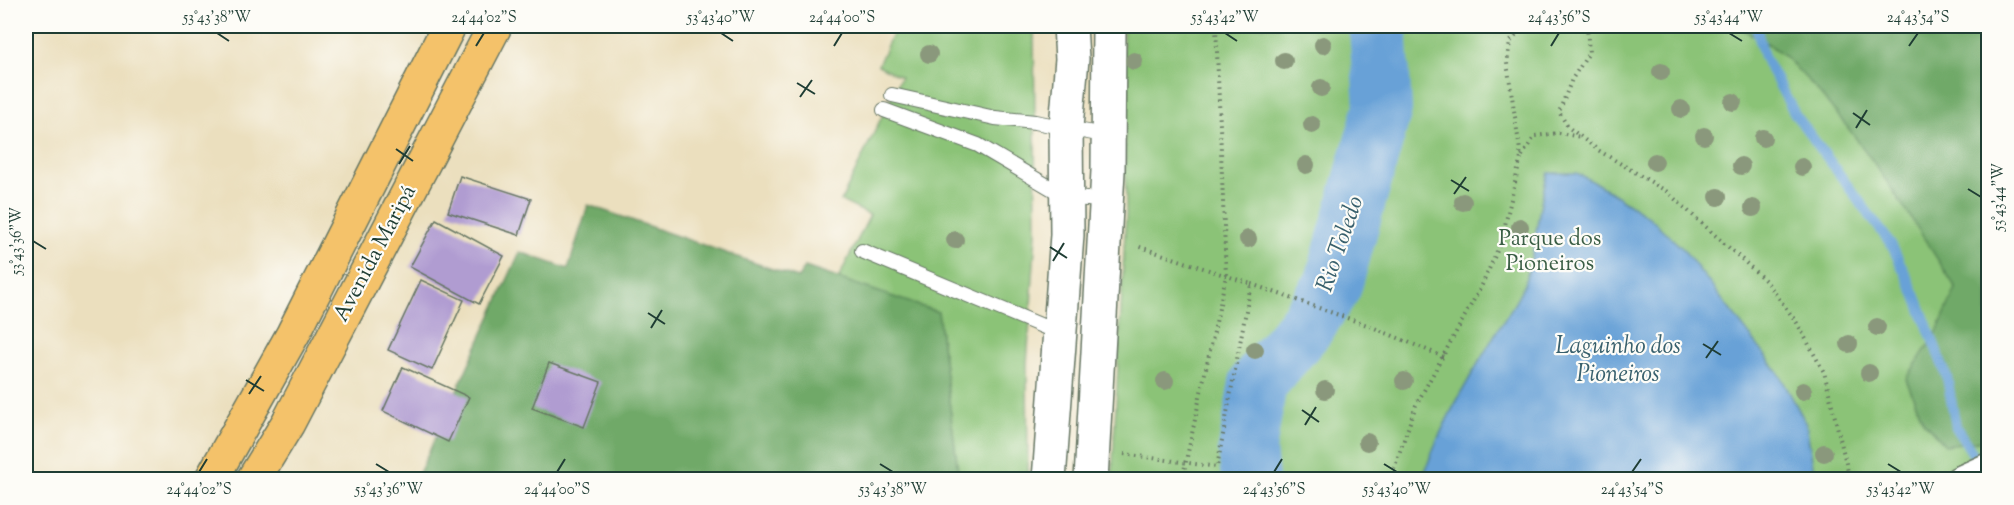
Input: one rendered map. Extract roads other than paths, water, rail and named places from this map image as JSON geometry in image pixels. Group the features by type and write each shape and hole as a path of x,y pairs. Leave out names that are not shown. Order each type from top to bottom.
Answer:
{"main road":[{"name":"Avenida Maripá","path":"212,480 293,334 449,26"},
{"name":"Avenida Maripá","path":"253,480 288,423 495,26"}],"street":[{"path":"1049,480 1068,198 1066,127 1072,59 1070,26"},
{"path":"1091,465 1107,200 1109,26"},
{"path":"1961,479 1989,467"}],"lane":[{"path":"892,96 995,118 1066,127 1109,136"},
{"path":"885,110 978,146 1068,198 1107,200"},
{"path":"862,251 1059,333"}],"water":[{"name":"Laguinho dos Pioneiros","path":"1548,173 1577,173 1601,186 1649,217 1683,249 1778,372 1806,423 1815,479 1423,479 1436,442 1454,406 1522,289 1531,261"}],"waterway":[{"name":"Rio Toledo","path":"1250,480 1247,449 1258,383 1306,326 1333,285 1383,108 1378,26"},
{"path":"1756,26 1764,57 1795,114 1891,244 1915,294 1947,377 1956,427 1983,470"}],"park label":[{"name":"Parque dos Pioneiros","path":"1550,252"}]}
